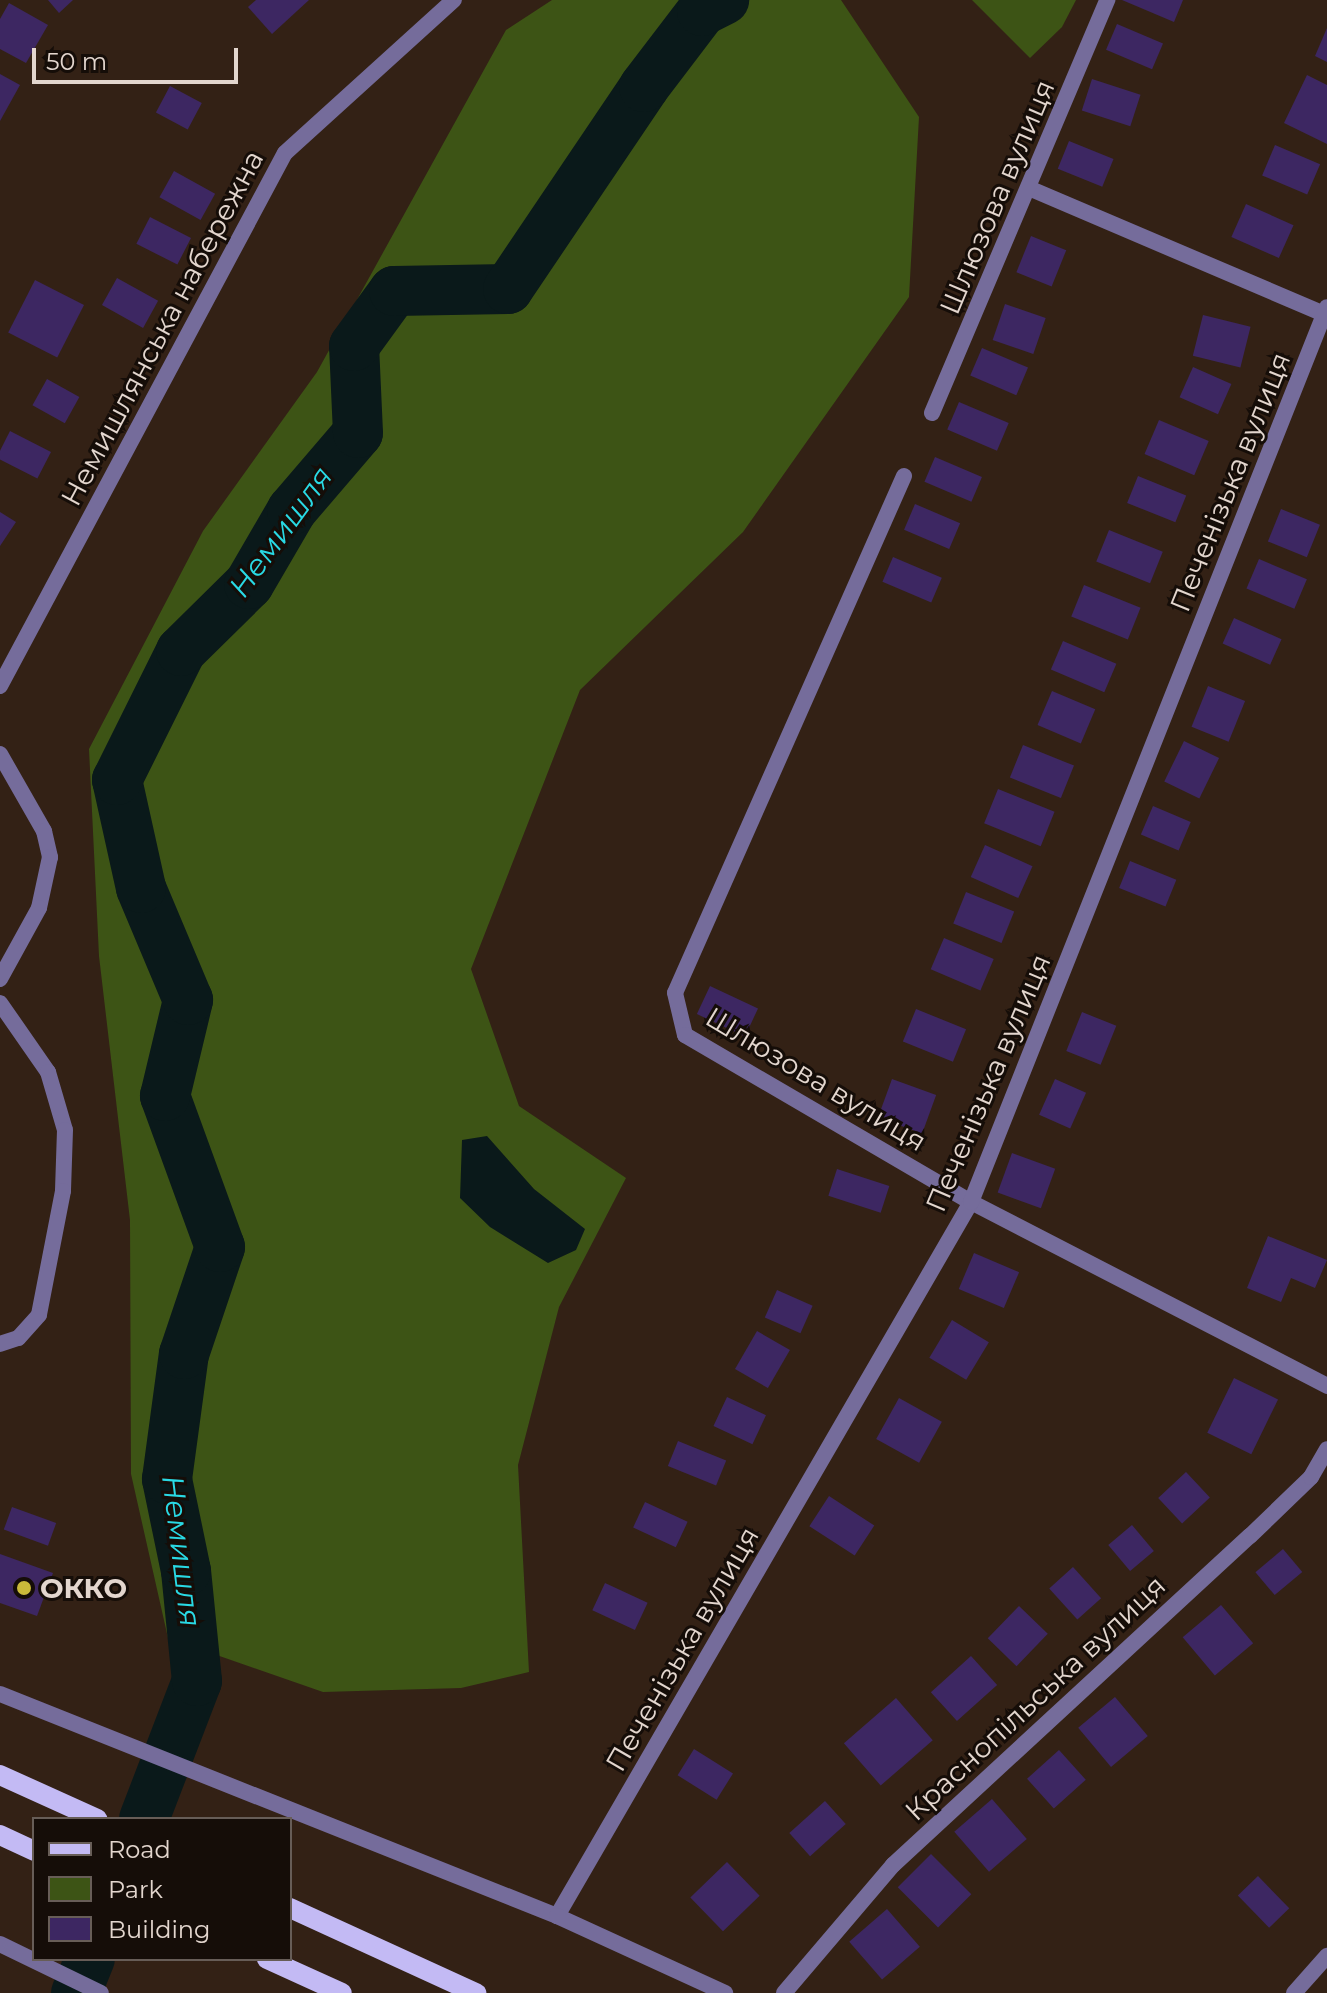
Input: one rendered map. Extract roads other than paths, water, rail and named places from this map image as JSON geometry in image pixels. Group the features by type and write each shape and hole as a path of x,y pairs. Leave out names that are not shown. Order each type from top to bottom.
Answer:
{"main road":[{"path":"0,1775 93,1817"},
{"path":"0,1835 32,1850"},
{"path":"292,1909 476,1993"},
{"path":"271,1961 342,1993"}],"street":[{"name":"Немишлянська набережна","path":"0,686 285,153 454,0"},
{"name":"Шлюзова вулиця","path":"932,413 1031,189 1107,0"},
{"path":"1031,189 1326,312"},
{"name":"Печенізька вулиця","path":"557,1916 971,1202 1326,312"},
{"name":"Шлюзова вулиця","path":"904,476 675,993 685,1035 971,1202 1327,1386"},
{"path":"0,754 44,831 50,857 39,908 0,979"},
{"path":"0,1003 48,1072 65,1130 63,1191 39,1315 30,1328 2,1344"},
{"name":"Краснопільська вулиця","path":"784,1993 893,1865 1250,1536 1311,1477 1327,1449"},
{"path":"0,1694 557,1916 725,1993"},
{"path":"0,1944 32,1960"},
{"path":"1294,1993 1327,1956"},
{"path":"35,1961 101,1993"}],"waterway":[{"name":"Немишля","path":"145,1817 197,1681 186,1571 167,1479 184,1354 220,1247 165,1096 188,1000 141,888 117,780 181,651 249,584 292,510 358,433 354,346 394,291 508,289 644,87 702,11 724,0"},
{"name":"Немишля","path":"76,1993 89,1961"}],"place":[{"name":"ОККО","path":"24,1588"}]}
